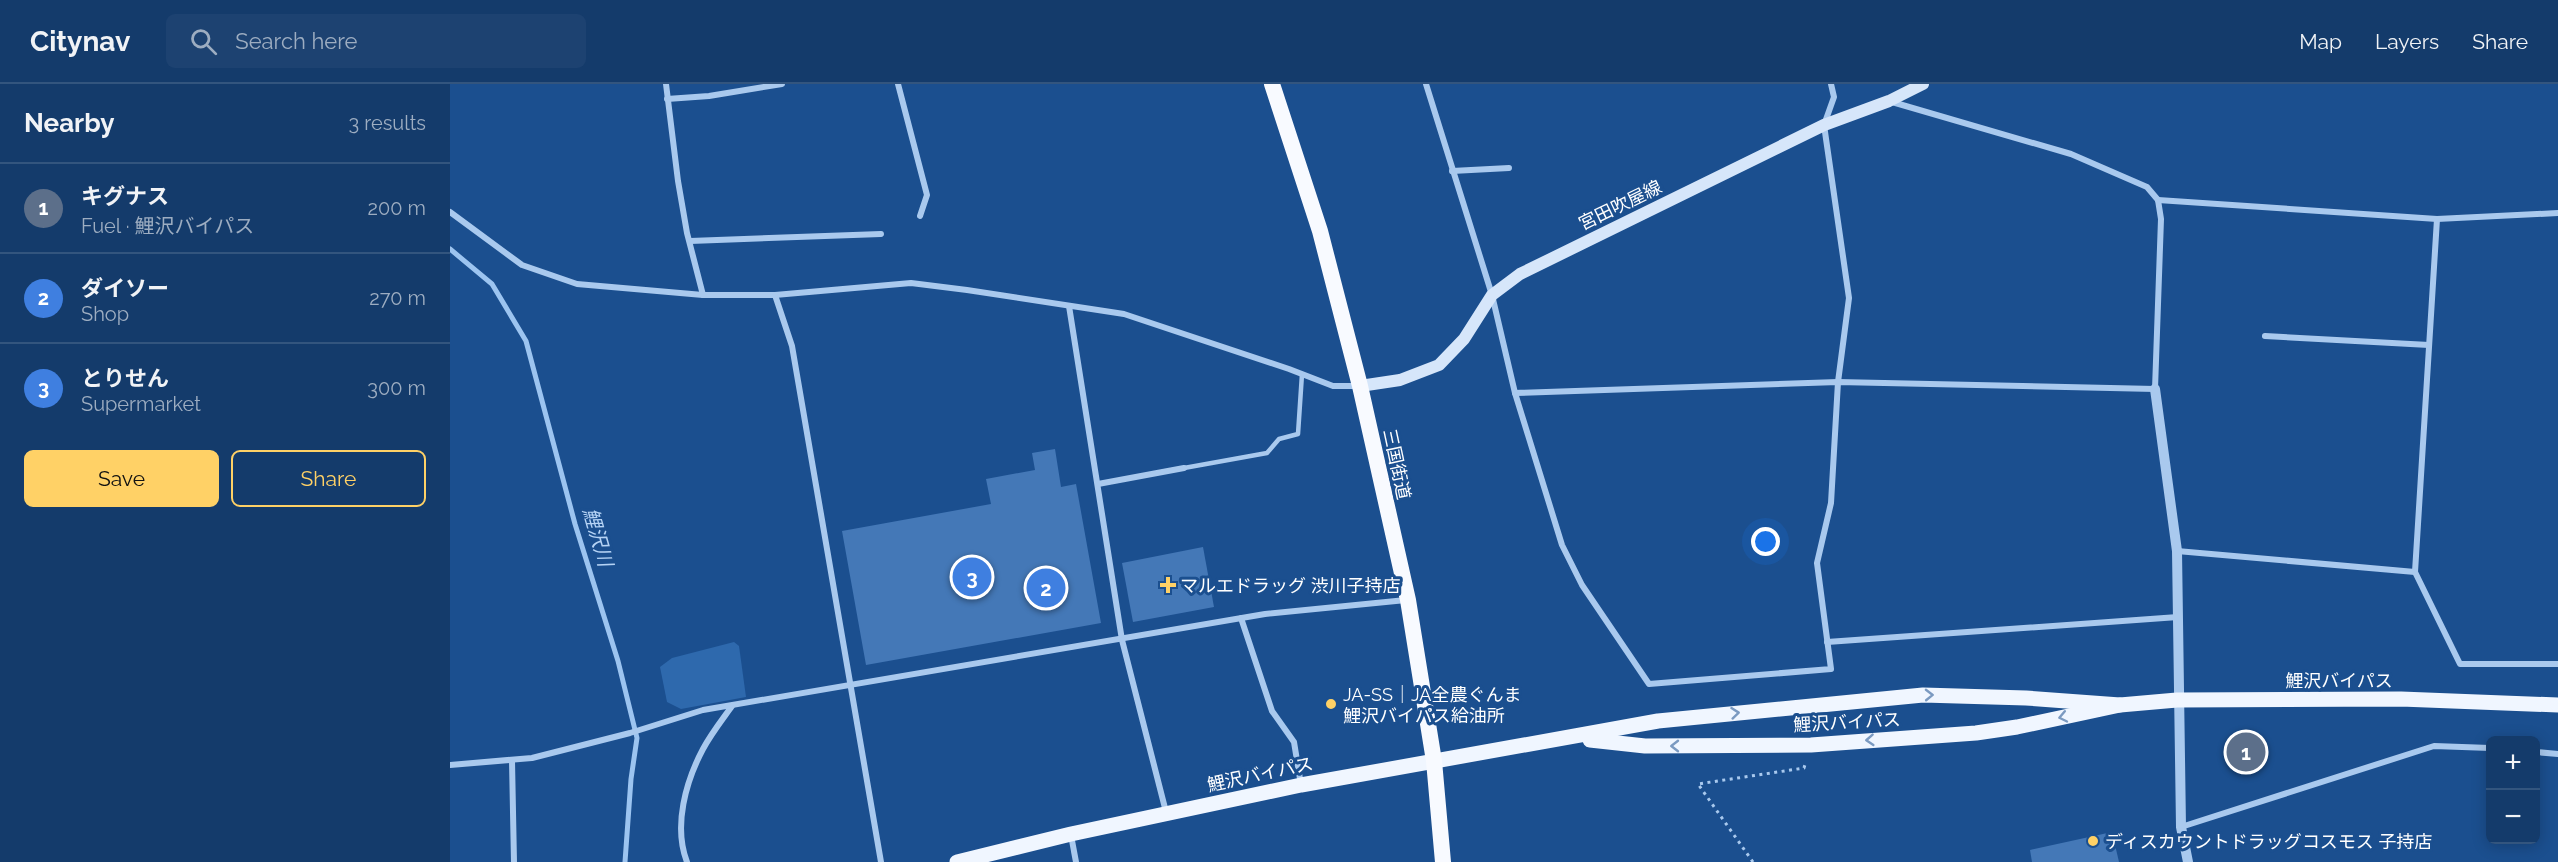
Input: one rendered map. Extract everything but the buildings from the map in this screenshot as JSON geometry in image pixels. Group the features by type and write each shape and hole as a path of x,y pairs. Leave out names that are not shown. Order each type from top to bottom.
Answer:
{"highway":[{"name":"三国街道","path":"1272,84 1320,231 1360,386 1408,600 1434,761 1443,862"}],"main road":[{"name":"宮田吹屋線","path":"1360,386 1400,380 1439,365 1464,339 1492,295 1520,274 1824,125 1888,101 1923,84"},
{"name":"鯉沢バイパス","path":"957,862 1071,834 1301,785 1574,738 1658,721 1914,696 2026,698 2120,705"},
{"name":"鯉沢バイパス","path":"1574,738 1645,746 1811,745 1976,733 2017,727 2120,705 2177,700 2401,699 2558,705"}],"street":[{"path":"666,84 678,182 704,295"},
{"path":"667,99 709,96 782,84"},
{"path":"898,84 927,195 920,216"},
{"path":"1426,84 1492,295 1515,393 1562,545 1582,585 1649,684 1831,669 1817,563 1831,503 1838,382 1849,298 1824,125 1834,97 1831,84"},
{"path":"1888,101 2071,154 2147,187 2158,200 2161,219 2156,389 2177,551 2177,700 2181,827 2188,862"},
{"path":"1452,171 1509,168"},
{"path":"2158,200 2437,219 2558,213"},
{"path":"450,212 522,265 577,284 704,295 775,295 911,283 1124,314 1334,386 1360,386"},
{"path":"2437,219 2415,572 2460,664 2558,664"},
{"path":"690,241 881,234"},
{"path":"775,295 792,346 881,862"},
{"path":"1069,306 1122,639 1167,814"},
{"path":"2265,336 2429,345"},
{"path":"1515,393 1838,382 2156,389"},
{"path":"1098,484 1184,468"},
{"path":"2177,551 2415,572"},
{"path":"450,765 512,761 630,733 703,710 1241,618 1408,600"},
{"path":"1827,642 2178,617"},
{"path":"1241,618 1272,711 1294,742 1301,785"},
{"path":"687,862 682,824 690,779 703,748 732,706"},
{"path":"2181,827 2434,746 2486,748"},
{"path":"2540,752 2558,754"},
{"path":"512,761 514,862"},
{"path":"1071,834 1076,862"}],"lane":[{"path":"1184,468 1268,453 1279,439 1298,434 1302,374"}],"path":[{"path":"1753,862 1698,784 1804,768 1811,745"}],"shaded area":[{"path":"734,642 739,646 746,697 681,709 667,702 660,667 672,658"}],"waterway":[{"name":"鯉沢川","path":"450,249 492,284 526,341 575,524 618,661 637,738 631,779 625,862"}],"place":[{"name":"とりせん","path":"972,577"},
{"name":"マルエドラッグ 渋川子持店","path":"1168,585"},
{"name":"ダイソー","path":"1046,588"},
{"name":"JA-SS｜JA全農ぐんま 鯉沢バイパス給油所","path":"1331,704"},
{"name":"キグナス","path":"2246,752"},
{"name":"ディスカウントドラッグコスモス 子持店","path":"2093,841"}]}
